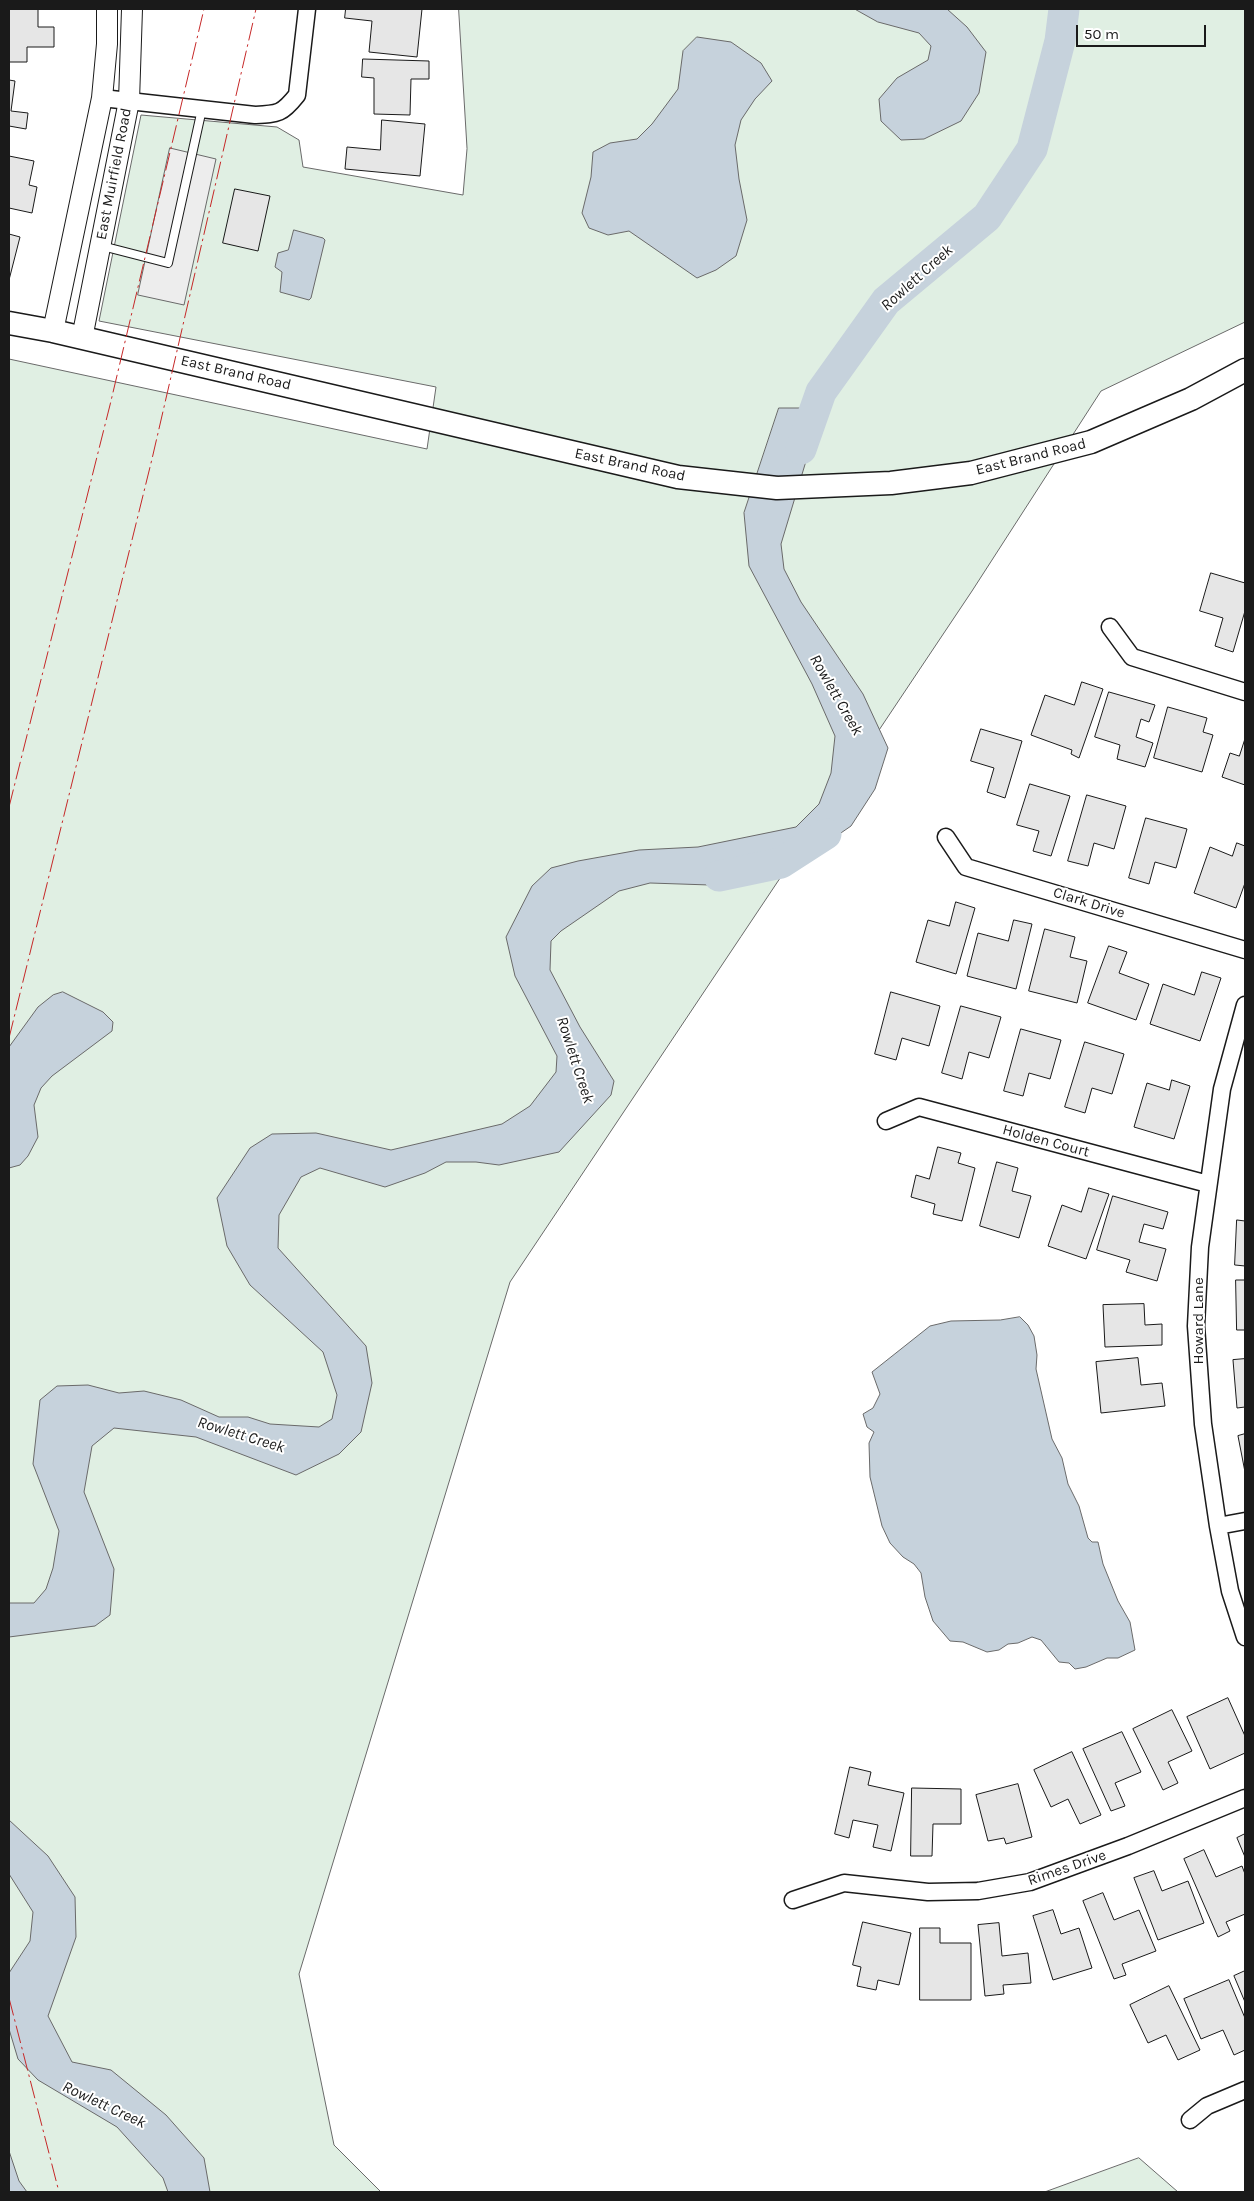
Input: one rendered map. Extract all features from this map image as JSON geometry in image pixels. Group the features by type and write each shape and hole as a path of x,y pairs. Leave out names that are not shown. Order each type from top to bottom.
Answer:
{"main road":[{"name":"East Brand Road","path":"9,322 423,417 526,443 678,476 777,488 891,483 970,473 1091,442 1191,400 1245,370"}],"street":[{"name":"East Muirfield Road","path":"53,331 102,98 107,44 107,9"},
{"name":"East Muirfield Road","path":"82,338 129,100 132,9"},
{"path":"102,98 255,115 276,114 288,106 297,95 307,9"},
{"path":"1110,627 1132,656 1245,692"},
{"name":"Clark Drive","path":"946,837 966,866 1245,950"},
{"name":"Howard Lane","path":"1245,1005 1222,1089 1200,1247 1196,1326 1203,1424 1218,1526 1230,1591 1245,1637"},
{"name":"Holden Court","path":"886,1121 919,1107 1208,1184"},
{"path":"1218,1526 1245,1521"},
{"name":"Rimes Drive","path":"793,1900 844,1883 928,1892 978,1891 1030,1882 1128,1846 1245,1798"},
{"path":"1190,2120 1208,2106 1245,2090"}],"lane":[{"path":"100,245 168,263 202,109"}],"green space":[{"path":"459,9 1245,9 1245,322 1101,391 972,591 510,1282 299,1974 334,2145 381,2192 9,2192 9,359 427,449 436,387 99,321 141,115 277,127 299,140 303,167 463,195 467,149"},
{"path":"1139,2158 1178,2192 1045,2192"}],"shaded area":[{"path":"170,148 216,159 184,305 138,295"}],"water":[{"path":"855,9 947,9 967,27 986,52 979,93 961,121 924,139 901,140 881,121 879,99 897,78 928,60 931,46 919,33 878,22"},
{"path":"697,37 731,42 761,63 772,81 755,99 741,120 735,145 747,220 736,256 716,270 697,278 629,231 608,235 589,228 582,213 591,177 593,152 610,143 637,139 652,124 678,89 683,51"},
{"path":"294,230 325,240 309,300 280,292 282,272 275,267 278,253 288,250"},
{"path":"779,408 822,408 781,544 784,569 801,602 863,694 888,748 875,789 851,826 822,846 710,885 650,883 619,891 561,931 551,941 550,970 580,1027 614,1081 611,1095 559,1152 499,1165 476,1162 446,1162 425,1173 385,1187 320,1168 301,1177 279,1215 278,1248 366,1346 372,1383 361,1432 339,1454 296,1475 196,1437 114,1428 92,1446 84,1492 114,1569 110,1615 95,1626 9,1637 9,1603 34,1603 46,1589 53,1568 59,1531 33,1464 40,1400 57,1386 88,1385 119,1393 144,1391 181,1400 219,1417 248,1417 270,1424 319,1427 332,1419 337,1395 323,1352 250,1285 227,1246 217,1198 250,1148 272,1134 316,1133 391,1150 502,1124 530,1106 556,1072 557,1056 515,976 506,937 532,886 551,868 578,861 639,850 698,847 796,827 819,804 831,773 835,736 812,684 749,566 744,513"},
{"path":"63,992 103,1012 113,1022 112,1031 52,1076 41,1088 34,1105 38,1137 28,1156 20,1165 9,1168 9,1047 38,1007 53,995"},
{"path":"1020,1317 1028,1325 1034,1336 1037,1355 1036,1369 1052,1439 1062,1458 1068,1484 1079,1506 1088,1538 1092,1542 1098,1542 1103,1564 1118,1601 1130,1622 1135,1650 1118,1658 1107,1658 1086,1667 1075,1669 1069,1663 1059,1662 1041,1640 1032,1637 1018,1643 1008,1644 999,1650 987,1652 963,1642 950,1641 933,1621 925,1597 921,1573 914,1564 903,1557 890,1543 882,1526 870,1477 869,1443 874,1432 867,1427 863,1414 873,1408 880,1394 872,1372 930,1326 951,1321 1000,1320"},
{"path":"9,1820 48,1856 75,1897 76,1937 48,2016 72,2062 111,2070 166,2115 204,2158 210,2192 168,2192 163,2178 117,2127 38,2080 18,2059 9,2029 9,1973 30,1941 33,1912 9,1874"},
{"path":"9,2151 19,2181 27,2192 9,2192"}],"building":[{"path":"9,9 38,9 38,27 54,27 54,47 27,47 27,62 9,62"},
{"path":"346,9 422,9 417,57 369,52 372,21 345,18"},
{"path":"363,59 429,61 429,79 411,79 410,115 374,114 374,78 362,77"},
{"path":"9,80 15,81 11,111 28,113 26,129 9,126"},
{"path":"382,120 425,124 420,176 345,169 347,147 380,150"},
{"path":"9,156 34,161 29,185 37,187 32,213 9,208"},
{"path":"235,189 270,196 258,251 223,243"},
{"path":"9,234 20,237 9,280"},
{"path":"1211,573 1245,583 1245,611 1233,652 1215,646 1223,618 1200,611"},
{"path":"1082,682 1103,689 1079,758 1071,754 1072,750 1031,735 1045,695 1074,705"},
{"path":"1109,692 1155,705 1149,722 1141,719 1136,737 1153,743 1145,767 1117,759 1120,745 1095,737"},
{"path":"1168,707 1207,718 1203,732 1213,735 1202,772 1154,758"},
{"path":"981,729 1022,741 1005,798 987,792 994,768 971,761"},
{"path":"1245,739 1245,785 1222,777 1230,753 1239,756"},
{"path":"1030,784 1070,796 1051,856 1033,851 1039,831 1017,825"},
{"path":"1087,795 1126,806 1114,849 1094,843 1088,866 1068,861"},
{"path":"1146,818 1187,829 1176,868 1155,862 1149,884 1129,878"},
{"path":"1237,843 1245,846 1245,883 1236,908 1194,893 1210,847 1232,856"},
{"path":"956,902 975,908 956,974 916,962 928,920 949,926"},
{"path":"1014,920 1032,924 1016,989 967,976 978,933 1008,941"},
{"path":"1045,929 1075,937 1070,957 1087,961 1077,1003 1029,991"},
{"path":"1109,946 1127,952 1119,973 1149,984 1136,1020 1088,1003"},
{"path":"1202,972 1221,978 1200,1041 1150,1024 1163,984 1194,995"},
{"path":"891,992 940,1006 929,1046 902,1038 896,1060 875,1054"},
{"path":"961,1006 1001,1017 989,1058 969,1052 962,1079 942,1073"},
{"path":"1021,1029 1061,1040 1050,1079 1029,1073 1023,1096 1004,1091"},
{"path":"1085,1042 1124,1054 1112,1094 1092,1088 1085,1113 1065,1107"},
{"path":"1172,1080 1190,1086 1174,1139 1134,1127 1147,1083 1169,1090"},
{"path":"938,1147 961,1153 958,1163 975,1168 962,1221 933,1214 935,1204 911,1197 916,1175 929,1179"},
{"path":"997,1162 1018,1168 1012,1191 1031,1196 1019,1238 980,1226"},
{"path":"1089,1188 1109,1194 1086,1259 1048,1246 1062,1205 1081,1212"},
{"path":"1113,1196 1168,1212 1163,1229 1144,1224 1139,1242 1166,1249 1157,1281 1126,1272 1130,1260 1097,1250"},
{"path":"1237,1220 1245,1221 1245,1266 1235,1265"},
{"path":"1236,1280 1245,1280 1245,1330 1237,1330"},
{"path":"1144,1304 1145,1325 1162,1324 1162,1345 1105,1347 1103,1305"},
{"path":"1138,1358 1141,1385 1162,1383 1165,1406 1101,1413 1096,1362"},
{"path":"1245,1359 1245,1407 1237,1408 1233,1360"},
{"path":"1245,1434 1245,1472 1238,1436"},
{"path":"1228,1698 1245,1736 1245,1753 1210,1769 1187,1717"},
{"path":"1172,1710 1192,1751 1168,1762 1178,1783 1163,1790 1133,1729"},
{"path":"1122,1732 1141,1772 1115,1783 1125,1806 1111,1811 1083,1749"},
{"path":"1072,1752 1101,1815 1080,1824 1068,1799 1051,1807 1034,1770"},
{"path":"850,1767 871,1772 868,1785 904,1793 891,1851 873,1847 878,1825 853,1820 849,1838 835,1834"},
{"path":"1018,1784 1032,1837 1006,1844 1004,1838 988,1841 976,1795"},
{"path":"912,1788 961,1789 961,1824 933,1824 932,1856 911,1856"},
{"path":"1245,1834 1245,1857 1237,1838"},
{"path":"1204,1850 1216,1877 1242,1866 1245,1874 1245,1914 1226,1922 1230,1931 1218,1937 1184,1859"},
{"path":"1154,1871 1162,1891 1188,1881 1204,1923 1158,1940 1134,1878"},
{"path":"1103,1893 1114,1920 1139,1910 1156,1951 1122,1964 1126,1975 1114,1979 1083,1901"},
{"path":"1053,1910 1061,1934 1079,1928 1092,1968 1053,1980 1033,1916"},
{"path":"863,1922 911,1933 899,1985 878,1980 876,1990 857,1986 861,1967 853,1965"},
{"path":"999,1923 1002,1956 1028,1953 1031,1983 1003,1985 1004,1994 985,1996 978,1925"},
{"path":"920,1928 940,1928 940,1943 971,1943 971,2000 920,2000"},
{"path":"1245,1971 1245,2002 1234,1976"},
{"path":"1229,1980 1245,2018 1245,2050 1234,2055 1223,2030 1201,2039 1184,1999"},
{"path":"1169,1986 1200,2050 1178,2060 1166,2035 1148,2043 1130,2005"}],"waterway":[{"name":"Rowlett Creek","path":"801,449 821,392 886,301 987,217 1032,149 1060,41 1064,9"},
{"name":"Rowlett Creek","path":"719,876 781,863 826,834"}],"power":[{"path":"9,807 110,405 204,9"},
{"path":"9,1038 152,459 256,9"},
{"path":"9,1998 59,2192"}]}
